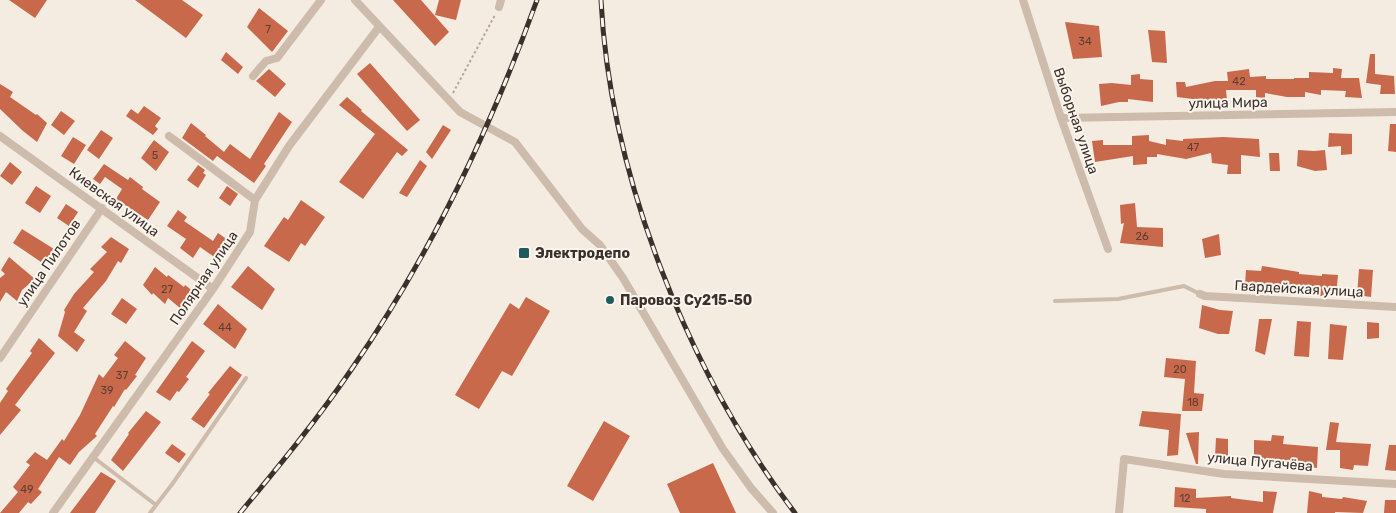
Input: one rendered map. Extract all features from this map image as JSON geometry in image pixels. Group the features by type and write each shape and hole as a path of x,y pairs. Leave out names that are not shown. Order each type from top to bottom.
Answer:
{"street":[{"path":"253,76 266,61 277,58 321,0"},
{"path":"355,0 460,112 515,142 582,229 600,246 623,278 723,449 751,488 773,513"},
{"name":"Выборная улица","path":"1023,0 1061,118 1108,249"},
{"name":"Полярная улица","path":"53,513 213,289 250,232 255,200 289,146 379,27"},
{"name":"улица Мира","path":"1061,118 1396,112"},
{"name":"Киевская улица","path":"0,136 213,289"},
{"path":"169,136 255,200"},
{"name":"улица Пилотов","path":"0,358 102,208"},
{"name":"Гвардейская улица","path":"1200,294 1205,296 1396,306"},
{"name":"улица Пугачёва","path":"1119,513 1124,458 1224,474 1396,484"}],"lane":[{"path":"1055,301 1118,299 1184,286 1200,294"},
{"path":"150,513 246,378"},
{"path":"93,456 156,505"}],"path":[{"path":"449,100 500,3"}],"building":[{"path":"9,0 47,0 35,18"},
{"path":"135,0 182,0 203,15 186,38"},
{"path":"393,0 421,0 449,32 435,46"},
{"path":"439,0 461,0 456,20 435,15"},
{"path":"259,8 288,31 272,52 247,27"},
{"path":"1065,22 1099,26 1102,57 1073,59"},
{"path":"1148,30 1165,31 1167,63 1152,62"},
{"path":"226,52 243,67 238,74 221,60"},
{"path":"1370,54 1375,54 1375,74 1394,76 1395,94 1380,94 1381,85 1366,83"},
{"path":"370,63 420,120 407,131 357,74"},
{"path":"1333,68 1342,69 1341,78 1359,78 1362,98 1345,97 1346,91 1321,90 1321,95 1305,92 1305,97 1287,97 1265,93 1265,98 1256,97 1256,90 1226,90 1227,100 1209,101 1177,97 1176,82 1185,82 1186,87 1215,81 1228,81 1227,72 1249,69 1250,77 1266,76 1266,79 1294,79 1309,78 1309,72 1333,73"},
{"path":"269,69 286,84 275,97 256,81"},
{"path":"1140,74 1140,79 1153,80 1153,102 1128,99 1128,102 1101,106 1099,84 1131,85 1131,75"},
{"path":"0,84 13,92 10,97 37,114 47,123 37,142 0,109"},
{"path":"347,97 408,150 402,156 397,152 363,199 339,182 375,134 339,105"},
{"path":"144,106 161,118 155,126 158,129 153,135 126,116 131,109 138,114"},
{"path":"61,111 75,121 64,135 51,125"},
{"path":"279,112 292,122 264,164 266,166 254,183 217,156 213,161 182,138 191,123 224,152 230,144 250,159"},
{"path":"1390,124 1396,124 1396,152 1388,151"},
{"path":"443,125 451,130 432,159 426,152"},
{"path":"101,130 113,138 99,159 87,150"},
{"path":"1329,133 1352,134 1352,154 1341,155 1341,146 1328,147"},
{"path":"1149,135 1149,141 1166,145 1166,139 1183,141 1183,139 1223,137 1259,139 1260,157 1241,155 1241,174 1227,174 1228,165 1212,163 1211,153 1186,159 1157,154 1157,157 1147,157 1147,164 1133,165 1133,156 1095,162 1092,141 1103,140 1103,145 1132,145 1132,136"},
{"path":"73,137 86,145 74,164 61,156"},
{"path":"154,140 169,152 156,171 141,158"},
{"path":"1298,150 1325,150 1327,170 1315,171 1297,166"},
{"path":"1269,153 1279,153 1280,171 1270,171"},
{"path":"420,160 427,166 407,197 399,193"},
{"path":"10,162 22,172 12,185 0,176"},
{"path":"104,164 128,180 130,177 143,187 142,189 160,202 148,220 116,199 122,189 105,177 100,184 93,179"},
{"path":"198,165 205,170 203,173 206,175 198,188 187,180"},
{"path":"36,186 51,196 40,213 25,203"},
{"path":"227,186 238,194 230,206 219,198"},
{"path":"301,200 325,217 305,246 301,243 289,262 264,246 284,217 288,220"},
{"path":"1135,203 1137,227 1163,228 1163,247 1120,243 1124,223 1121,224 1120,205"},
{"path":"66,204 78,212 69,226 57,218"},
{"path":"178,210 187,217 184,221 213,241 218,233 232,243 220,261 200,247 193,258 180,248 186,239 167,226"},
{"path":"22,229 54,249 44,264 13,243"},
{"path":"1219,234 1221,255 1205,258 1202,239"},
{"path":"111,237 129,249 121,263 118,261 106,281 83,308 87,311 74,332 85,340 77,352 58,336 64,310 74,294 94,272 90,269 107,252 101,247"},
{"path":"9,257 35,279 22,290 17,301 6,292 0,302 0,278 5,274 1,270"},
{"path":"248,266 275,289 262,310 231,287"},
{"path":"1262,266 1299,272 1299,274 1338,275 1336,296 1304,294 1305,292 1268,288 1268,291 1259,289 1259,284 1245,285 1246,270 1261,271"},
{"path":"155,267 167,277 168,275 198,295 186,313 168,298 165,304 153,293 152,295 143,285"},
{"path":"1359,269 1373,270 1371,297 1357,295"},
{"path":"526,297 550,311 512,376 502,371 479,409 455,395 510,303 519,309"},
{"path":"122,298 137,309 126,324 111,314"},
{"path":"218,304 247,329 235,349 203,324"},
{"path":"1202,305 1233,311 1229,334 1218,334 1199,328"},
{"path":"1259,319 1272,319 1265,355 1255,351"},
{"path":"1297,321 1311,322 1309,357 1294,356"},
{"path":"1367,322 1379,323 1379,338 1367,339"},
{"path":"1330,324 1347,326 1343,360 1328,359"},
{"path":"39,338 55,353 15,405 21,410 0,435 0,403 8,391 6,389 32,353 30,351"},
{"path":"125,341 146,358 135,375 137,376 125,389 95,434 97,436 79,452 70,465 59,457 38,489 42,492 31,504 28,502 19,513 0,513 18,492 13,487 30,465 26,462 35,452 47,460 62,439 64,441 80,415 99,374 103,378 118,358 114,355"},
{"path":"192,341 205,351 186,377 189,379 170,401 156,392"},
{"path":"1166,358 1196,361 1194,393 1204,394 1202,411 1182,411 1185,379 1164,377"},
{"path":"230,366 242,375 204,428 191,419 210,394 208,393"},
{"path":"146,411 161,422 123,471 111,460 128,433"},
{"path":"1142,411 1181,414 1178,455 1167,456 1169,430 1139,426"},
{"path":"604,421 630,436 593,501 567,486"},
{"path":"1330,422 1339,423 1336,442 1371,444 1368,466 1354,465 1353,470 1340,468 1340,450 1326,450"},
{"path":"1199,432 1198,464 1196,464 1186,433"},
{"path":"1272,435 1284,436 1283,444 1318,447 1317,468 1304,466 1304,464 1281,463 1281,465 1267,461 1254,461 1254,440 1271,441"},
{"path":"1216,438 1228,439 1228,458 1215,457"},
{"path":"172,444 186,454 179,463 165,453"},
{"path":"1389,445 1396,445 1396,471 1385,470"},
{"path":"713,463 736,513 680,513 667,484"},
{"path":"101,472 116,481 95,513 70,513"},
{"path":"1175,487 1196,489 1196,498 1231,496 1231,498 1263,502 1263,491 1277,492 1273,513 1206,513 1206,509 1174,507"},
{"path":"1309,491 1322,494 1322,497 1342,499 1343,497 1367,501 1363,513 1307,513"},
{"path":"1385,500 1396,500 1396,513 1384,513"}],"railway":[{"path":"240,513 325,407 380,327 407,282 456,191 478,144 519,49 537,0"},
{"path":"601,0 608,67 620,135 638,203 662,270 689,336 721,399 757,458 795,513"}],"place":[{"name":"Электродепо","path":"524,253"},
{"name":"Паровоз Су215-50","path":"610,300"}]}
